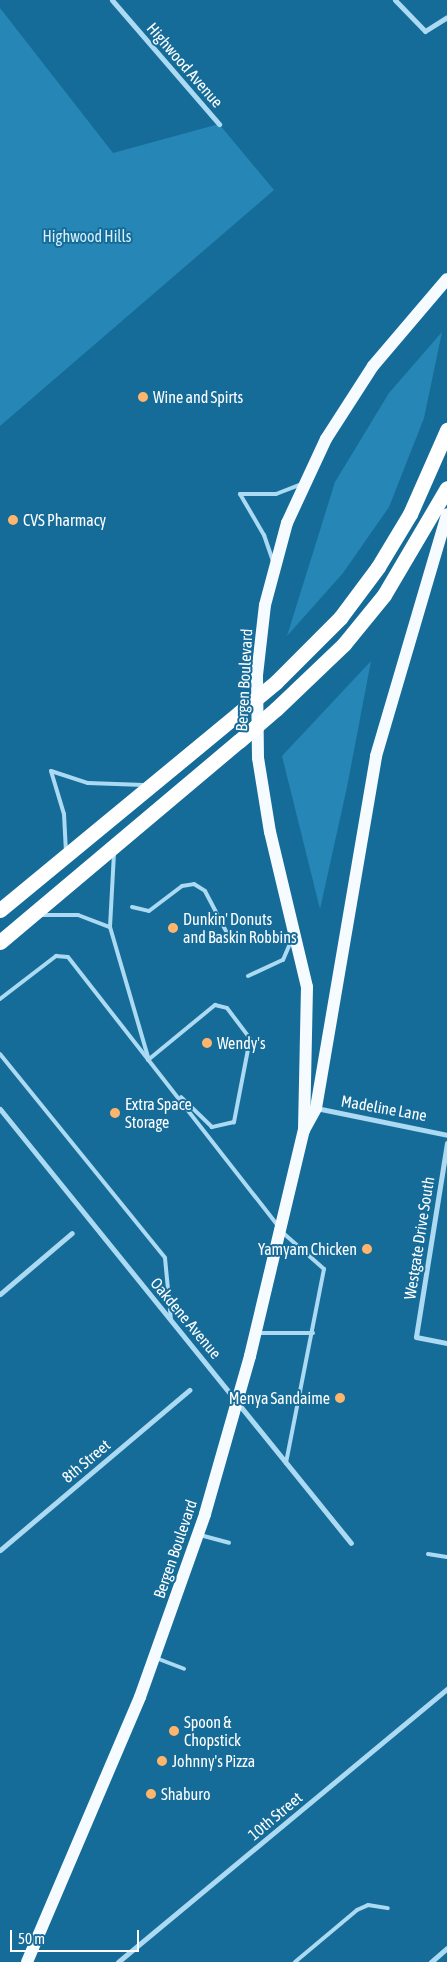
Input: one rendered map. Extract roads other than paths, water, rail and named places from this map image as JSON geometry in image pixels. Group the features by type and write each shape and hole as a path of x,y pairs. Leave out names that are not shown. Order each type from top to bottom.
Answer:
{"highway":[{"path":"0,910 276,682 340,618 378,567 410,514 447,430"},
{"path":"0,942 239,741 333,656 384,595 447,488"}],"main road":[{"name":"Bergen Boulevard","path":"27,1962 90,1823 155,1657 198,1535 256,1333 304,1130 309,1000 295,924 265,808 257,732 258,652 274,567 304,483 356,390 447,279"},
{"name":"Bergen Boulevard","path":"304,1130 316,1108 376,756 447,514"}],"street":[{"name":"Highwood Avenue","path":"112,0 219,124"},
{"path":"395,0 425,31 447,17"},
{"name":"Madeline Lane","path":"316,1108 447,1135"},
{"name":"Oakdene Avenue","path":"0,1109 238,1400 351,1543"},
{"name":"Westgate Drive South","path":"447,1143 416,1337 447,1343"},
{"path":"0,1294 72,1233"},
{"name":"8th Street","path":"0,1550 189,1390"},
{"name":"10th Street","path":"118,1962 447,1689"},
{"path":"430,1962 447,1948"}],"lane":[{"path":"274,567 264,536 240,494 276,494 304,483"},
{"path":"65,856 64,814 51,772 88,783 151,785"},
{"path":"114,846 109,879 110,927 148,1060"},
{"path":"132,907 149,911 182,886 194,884 205,891 227,933 238,938"},
{"path":"27,919 78,914 110,927"},
{"path":"248,976 283,960 290,950 295,924"},
{"path":"0,999 62,954 170,1086 281,1231 324,1269 313,1333 286,1462"},
{"path":"148,1060 218,1004 228,1008 248,1032 250,1044 232,1124 212,1127 170,1086"},
{"path":"0,1054 165,1258 171,1320"},
{"path":"256,1333 313,1333"},
{"path":"198,1535 229,1543"},
{"path":"428,1554 447,1557"},
{"path":"155,1657 184,1669"},
{"path":"295,1962 357,1910 368,1905 388,1908"}],"place":[{"name":"Wine and Spirts","path":"143,397"},
{"name":"CVS Pharmacy","path":"13,520"},
{"name":"Dunkin' Donuts and Baskin Robbins","path":"173,928"},
{"name":"Wendy's","path":"207,1043"},
{"name":"Extra Space Storage","path":"115,1113"},
{"name":"Yamyam Chicken","path":"367,1249"},
{"name":"Menya Sandaime","path":"340,1398"},
{"name":"Spoon & Chopstick","path":"174,1731"},
{"name":"Johnny's Pizza","path":"162,1761"},
{"name":"Shaburo","path":"151,1794"}],"park label":[{"name":"Highwood Hills","path":"87,236"}]}
